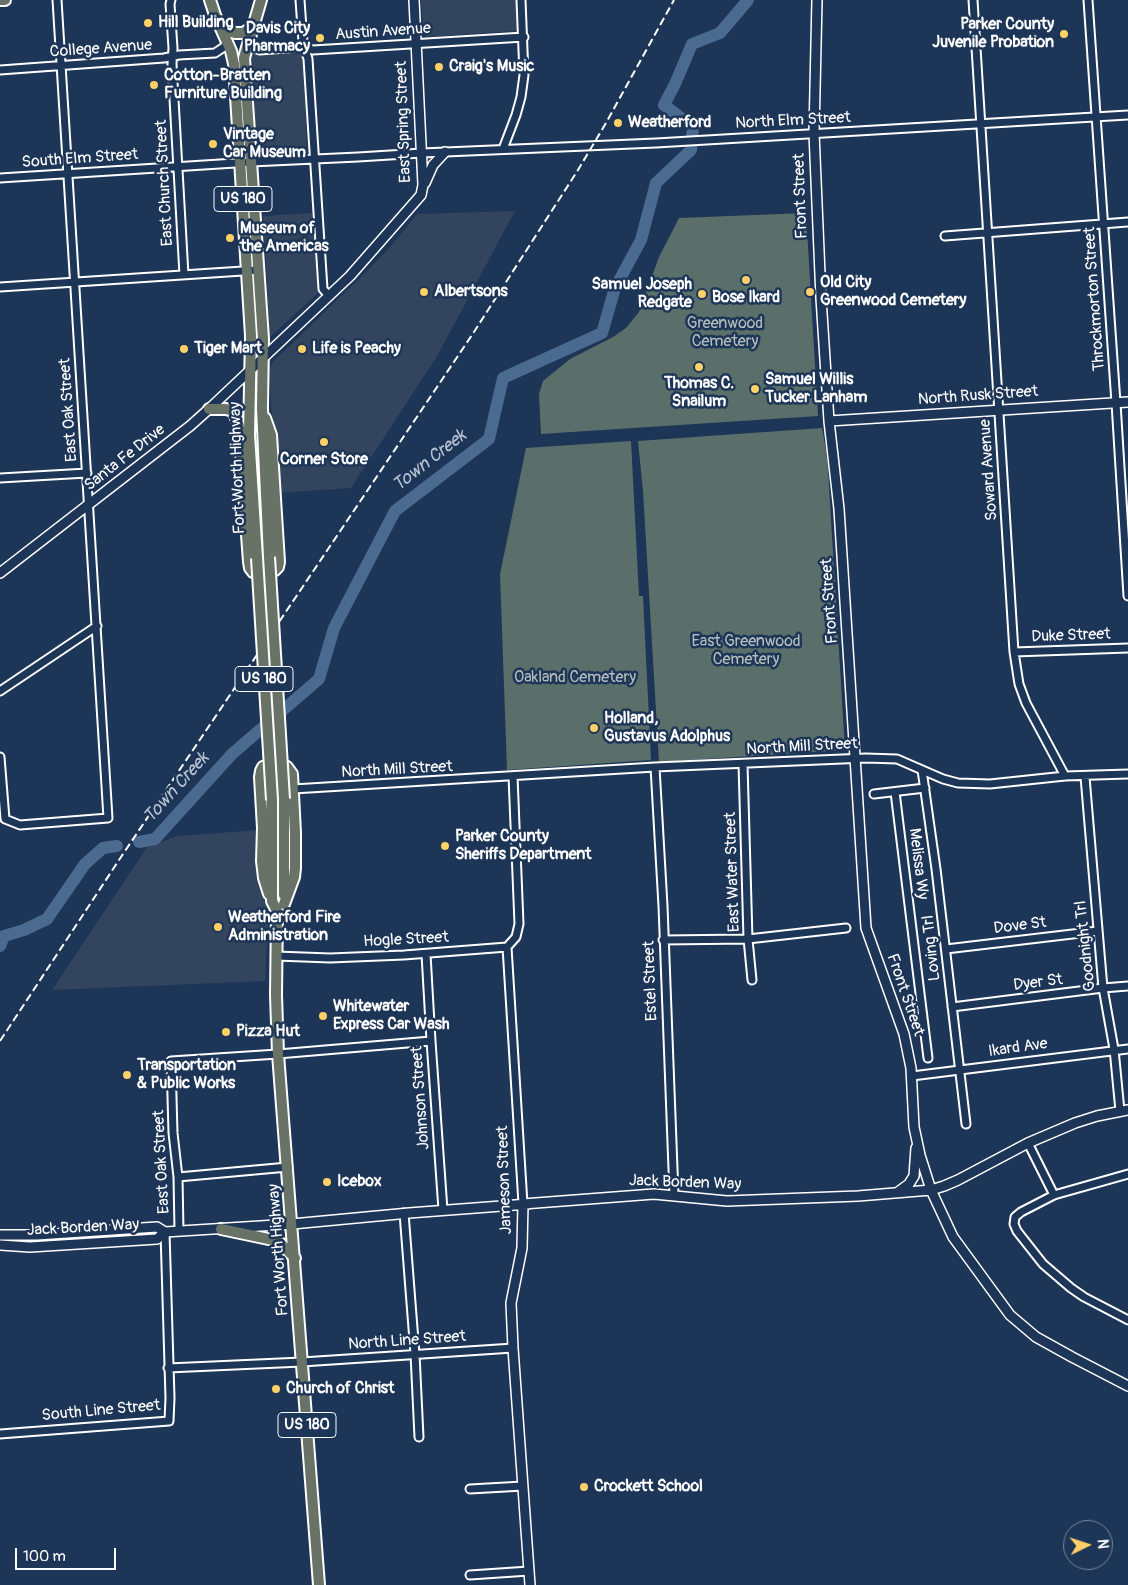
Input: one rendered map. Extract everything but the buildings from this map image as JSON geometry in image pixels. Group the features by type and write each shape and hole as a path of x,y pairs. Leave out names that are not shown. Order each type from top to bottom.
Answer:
{"main road":[{"path":"0,0 5,0"},
{"name":"US 180","path":"248,42 261,0"},
{"name":"US 180","path":"209,2 220,24"},
{"path":"220,24 227,31 236,33 243,33 253,27"},
{"name":"Fort Worth Highway","path":"220,24 234,64 246,162"},
{"name":"Fort Worth Highway","path":"248,42 244,58 246,162 253,271 263,339 262,408 284,799 280,908 276,956 278,1054 319,1585"},
{"name":"Fort Worth Highway","path":"253,271 250,435 272,800 272,901 280,908"},
{"path":"233,410 239,426 250,568 253,572 257,573 271,572 278,567 279,562 271,435 262,408"},
{"path":"209,409 226,409 238,412 250,435"},
{"path":"272,901 264,878 262,860 263,828 260,777 263,767 283,765 287,766 292,774 295,868 294,877 280,908"},
{"path":"221,1229 278,1241 295,1258"}],"street":[{"name":"East Oak Street","path":"0,757 4,819 20,825 108,818 57,0"},
{"name":"East Church Street","path":"171,0 177,167 184,275"},
{"path":"300,0 303,42 308,59 323,288 330,296"},
{"name":"East Spring Street","path":"263,360 350,276 421,195 423,185 422,153 414,0"},
{"path":"502,149 516,115 524,75 524,37 521,0"},
{"name":"Front Street","path":"817,0 814,133 820,298 829,421 839,509 866,928 904,1034 912,1076 914,1127 917,1143 931,1190 954,1237 1010,1315 1036,1337 1128,1386"},
{"name":"Soward Avenue","path":"973,0 1014,652 1019,684 1026,703 1066,776"},
{"name":"Throckmorton Street","path":"1088,0 1128,596"},
{"name":"Austin Avenue","path":"248,42 254,48 260,50 299,47 313,50 524,37"},
{"name":"College Avenue","path":"0,70 215,53 224,47 227,41"},
{"name":"North Elm Street","path":"246,162 676,142 1128,115"},
{"path":"423,185 433,165 445,152"},
{"name":"South Elm Street","path":"0,178 246,162"},
{"path":"945,236 1128,222"},
{"path":"0,287 253,271"},
{"name":"Santa Fe Drive","path":"0,573 190,426 263,360"},
{"name":"North Rusk Street","path":"829,421 1128,402"},
{"path":"0,478 87,473"},
{"path":"0,691 97,626"},
{"name":"Duke Street","path":"1014,652 1128,648"},
{"name":"North Mill Street","path":"293,789 655,767 856,758 897,759 943,779 958,783 990,784 1066,776 1085,777 1128,774"},
{"name":"East Water Street","path":"743,764 748,939 752,980"},
{"name":"Estel Street","path":"655,767 674,1195"},
{"name":"Loving Trl","path":"922,770 946,949 966,1124"},
{"name":"Jameson Street","path":"513,776 518,924 516,937 507,948 523,1204 522,1248 512,1303 513,1348 530,1585"},
{"name":"Goodnight Trl","path":"1085,777 1103,988 1124,1111"},
{"path":"874,794 925,788"},
{"name":"Melissa Wy","path":"895,792 928,1058"},
{"path":"663,940 748,939 846,928"},
{"name":"Dove St","path":"946,949 1098,931"},
{"name":"Hogle Street","path":"276,956 330,958 507,948"},
{"name":"Johnson Street","path":"426,954 443,1210"},
{"name":"Dyer St","path":"952,1007 1128,986"},
{"path":"278,1054 431,1041"},
{"name":"Ikard Ave","path":"912,1076 1114,1049 1128,1049"},
{"name":"East Oak Street","path":"179,1231 178,1177 173,1133 171,1061 278,1054"},
{"name":"Jack Borden Way","path":"0,1235 37,1235 157,1227 165,1232 221,1229 636,1194 674,1195 727,1201 858,1196 931,1190 958,1180 1028,1143 1075,1124 1124,1111"},
{"path":"897,1192 909,1184 914,1176 914,1153 917,1143"},
{"path":"1028,1143 1054,1195"},
{"path":"178,1177 288,1167"},
{"path":"1128,1174 1054,1195 1021,1212 1015,1217 1014,1224 1016,1231 1044,1264 1071,1288 1128,1320"},
{"path":"404,1213 415,1354 419,1437"},
{"name":"East Oak Street","path":"165,1232 168,1368"},
{"name":"Jack Borden Way","path":"0,1245 30,1247 157,1240 165,1232"},
{"name":"North Line Street","path":"302,1362 513,1348"},
{"path":"168,1368 302,1362"},
{"name":"South Line Street","path":"0,1434 169,1420 168,1368"},
{"path":"470,1489 523,1486"},
{"path":"470,1575 529,1571"}],"shaded area":[{"path":"421,0 516,0 518,29 516,31 426,37 423,33"},
{"path":"250,50 257,53 300,50 303,53 307,153 261,156 256,153 251,68 249,66"},
{"path":"515,211 436,358 351,488 277,493 269,370 273,362 368,270 391,246 417,214"},
{"path":"312,213 318,293 270,337 263,216"},
{"path":"259,830 269,900 265,981 52,990 147,847 178,836"}],"green space":[{"name":"Greenwood Cemetery","path":"806,213 818,416 541,434 539,394 543,381 570,359 613,337 626,328 639,312 659,257 679,218"},
{"name":"East Greenwood Cemetery","path":"822,428 828,470 845,750 659,762 643,491 638,441"},
{"name":"Oakland Cemetery","path":"631,441 639,596 643,596 651,760 507,770 500,574 526,448"}],"waterway":[{"name":"Town Creek","path":"139,842 155,839 232,754 319,679 334,628 395,511 489,439 503,378 602,333 615,288 641,240 656,183 691,150 693,127 664,105 692,44 720,33 748,0"},
{"name":"Town Creek","path":"0,946 4,936 24,930 47,919 85,864 103,848 117,846"}],"railway":[{"path":"0,1041 121,857 472,335 578,170 674,0"}],"place":[{"name":"Hill Building","path":"148,23"},
{"name":"Parker County Juvenile Probation","path":"1064,34"},
{"name":"Davis City Pharmacy","path":"320,38"},
{"name":"Craig's Music","path":"439,67"},
{"name":"Cotton-Bratten Furniture Building","path":"154,85"},
{"name":"Weatherford","path":"618,123"},
{"name":"Vintage Car Museum","path":"213,144"},
{"name":"Museum of the Americas","path":"230,238"},
{"name":"Bose Ikard","path":"746,280"},
{"name":"Albertsons","path":"424,292"},
{"name":"Old City Greenwood Cemetery","path":"810,292"},
{"name":"Samuel Joseph Redgate","path":"702,294"},
{"name":"Tiger Mart","path":"184,349"},
{"name":"Life is Peachy","path":"302,349"},
{"name":"Thomas C. Snailum","path":"699,367"},
{"name":"Samuel Willis Tucker Lanham","path":"755,389"},
{"name":"Corner Store","path":"324,442"},
{"name":"Holland, Gustavus Adolphus","path":"594,728"},
{"name":"Parker County Sheriffs Department","path":"445,846"},
{"name":"Weatherford Fire Administration","path":"218,927"},
{"name":"Whitewater Express Car Wash","path":"323,1016"},
{"name":"Pizza Hut","path":"226,1032"},
{"name":"Transportation & Public Works","path":"127,1075"},
{"name":"Icebox","path":"327,1182"},
{"name":"Church of Christ","path":"276,1389"},
{"name":"Crockett School","path":"584,1487"}]}
